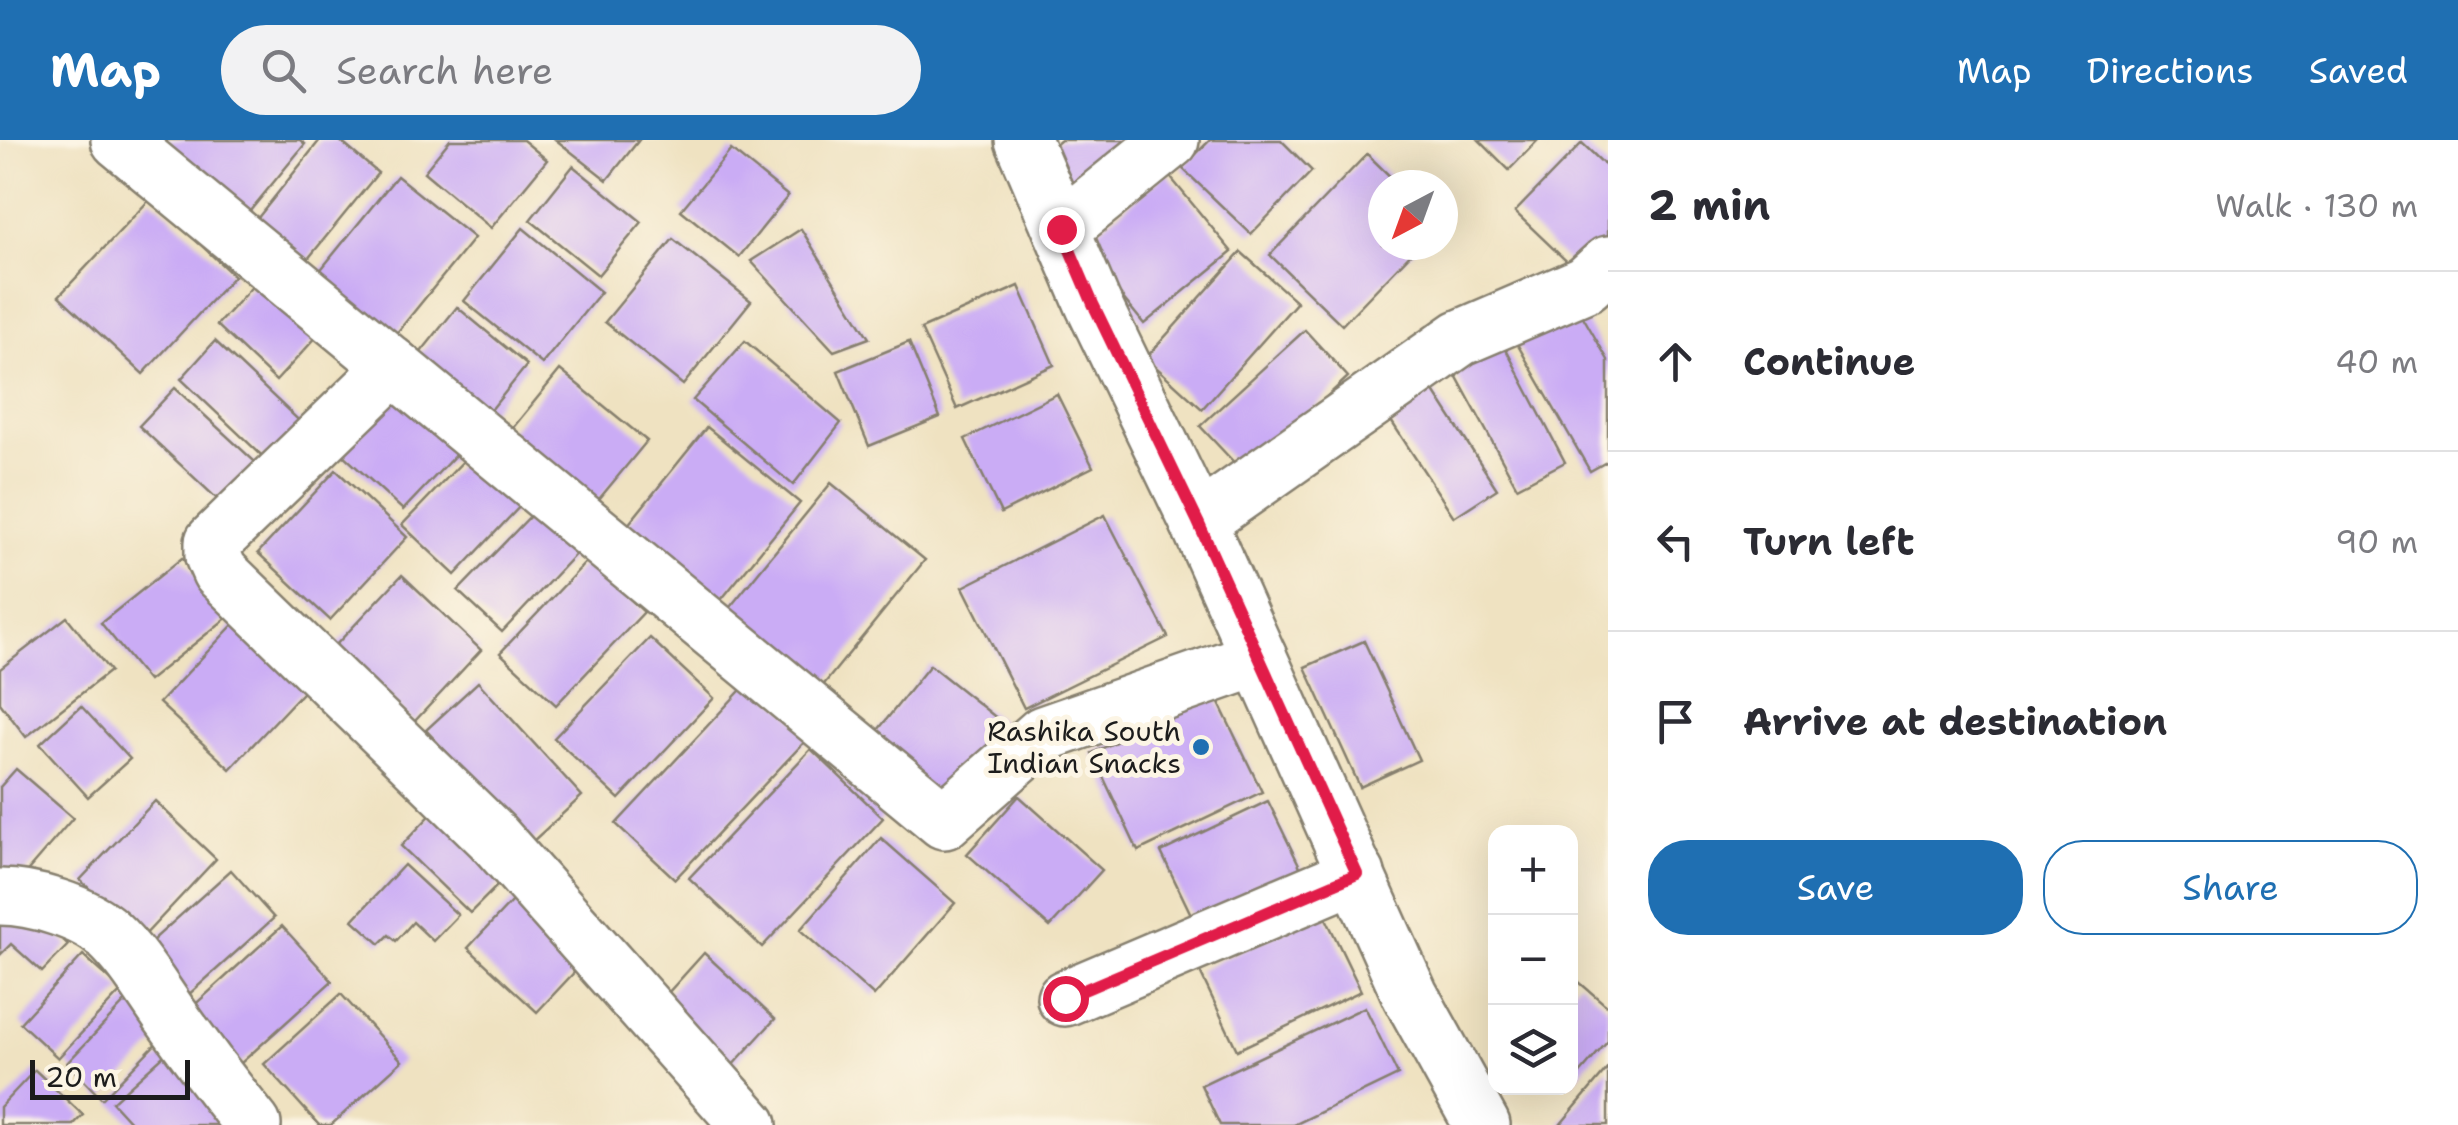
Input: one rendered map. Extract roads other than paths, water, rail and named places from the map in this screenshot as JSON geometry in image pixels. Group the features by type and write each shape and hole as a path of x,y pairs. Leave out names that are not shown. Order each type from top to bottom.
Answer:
{"street":[{"path":"119,140 944,821 1043,734 1259,658"},
{"path":"1022,140 1093,304 1198,522 1410,994 1482,1125"},
{"path":"1061,229 1172,140"},
{"path":"1198,522 1460,338 1586,284 1608,264"},
{"path":"394,367 213,542 220,572 492,836 749,1125"},
{"path":"1065,998 1357,874"},
{"path":"0,897 59,906 106,932 253,1125"}],"place":[{"name":"Rashika South Indian Snacks","path":"1201,747"}]}
